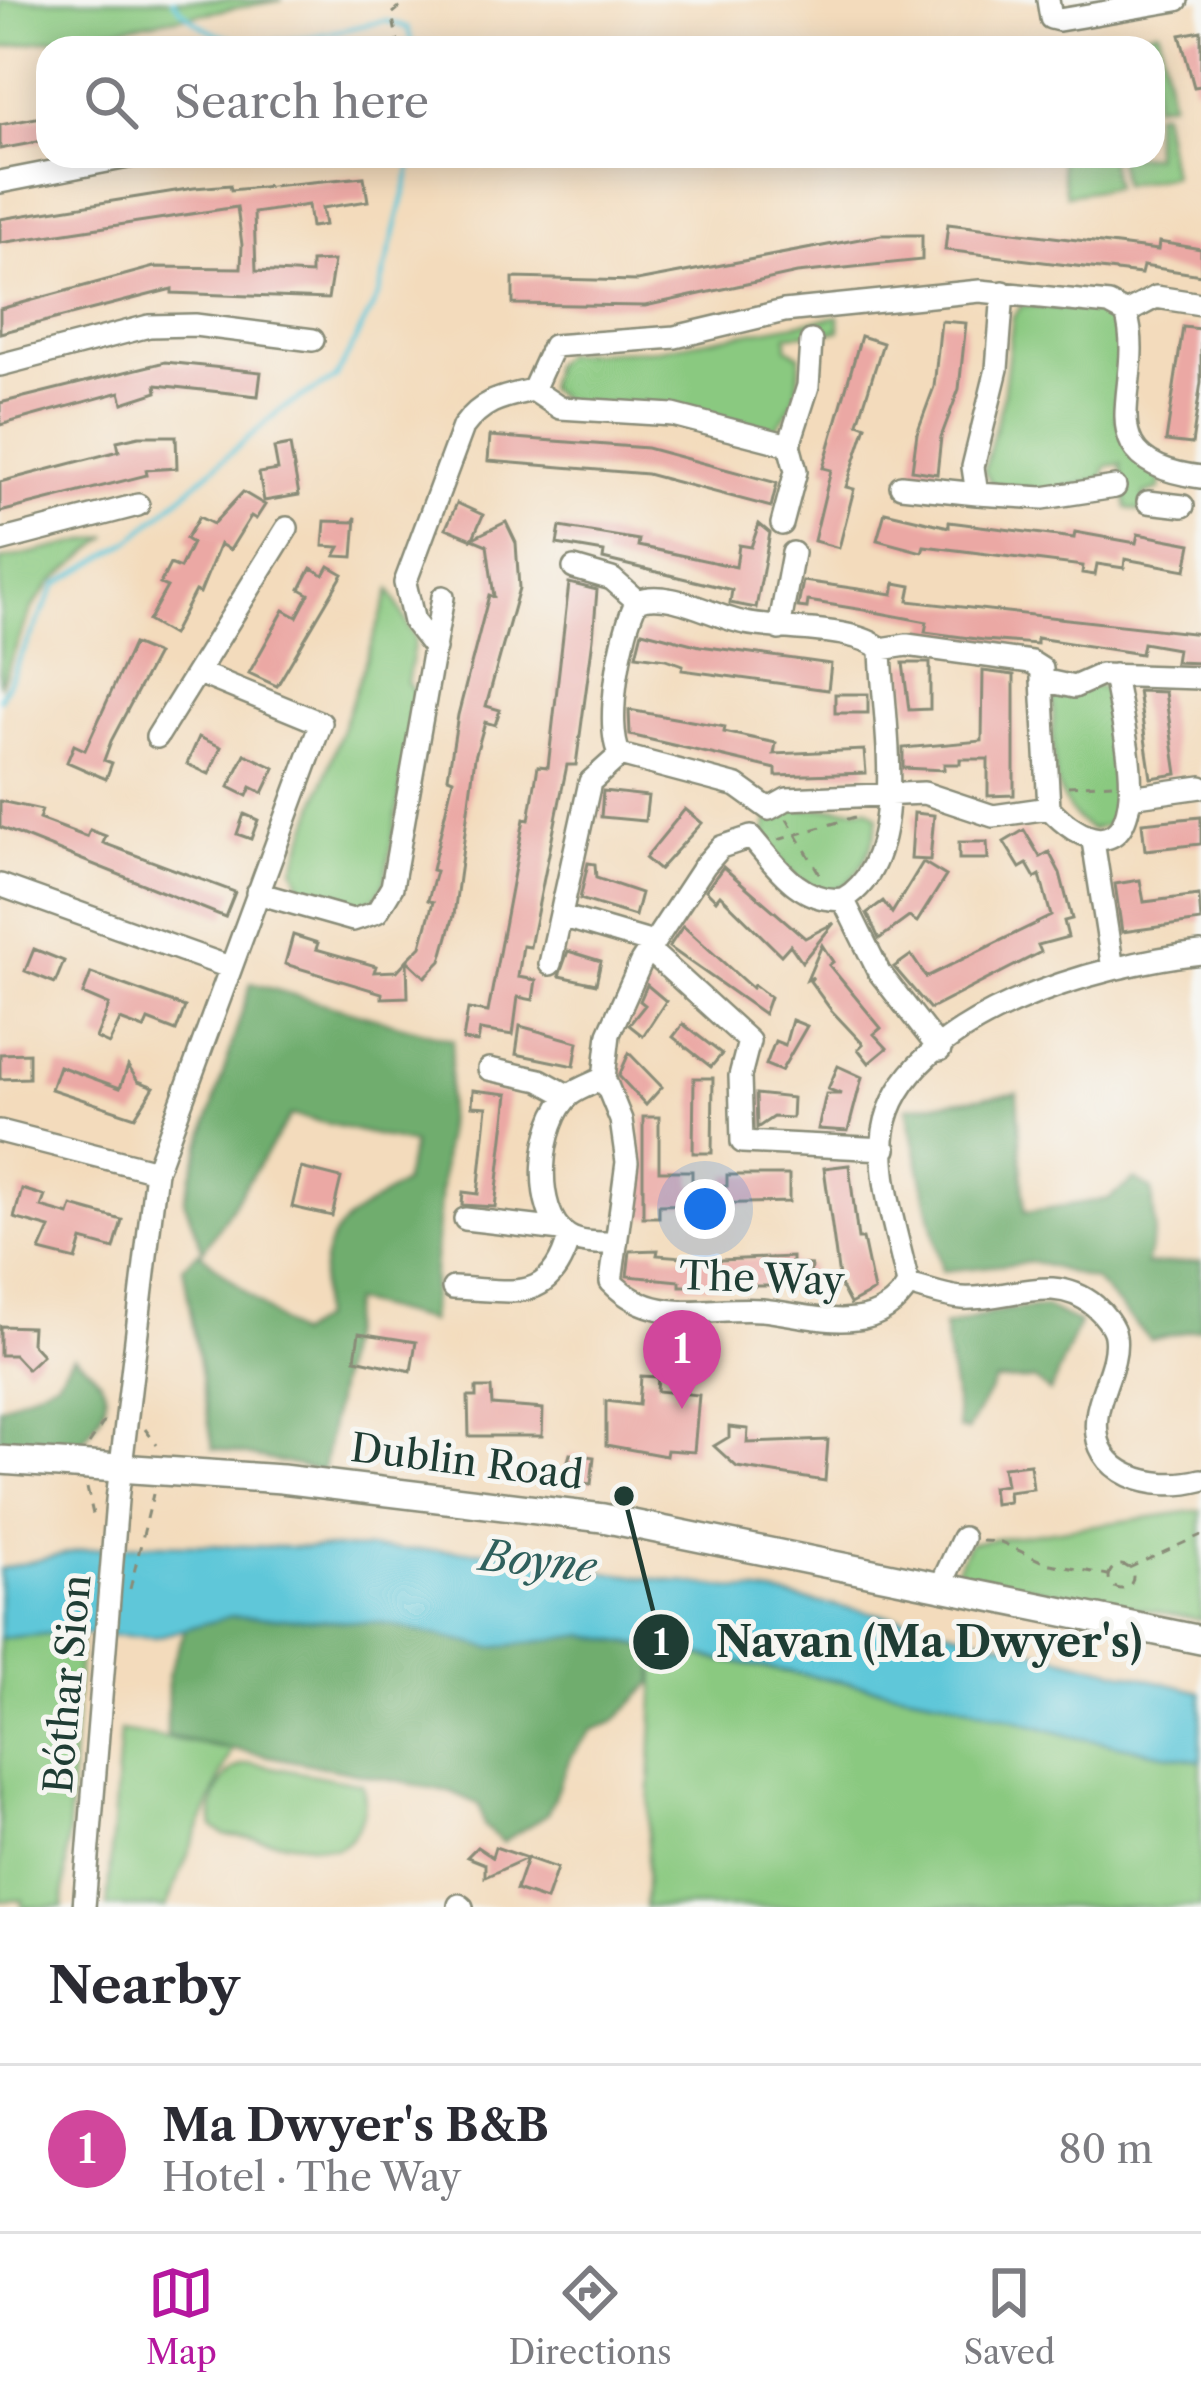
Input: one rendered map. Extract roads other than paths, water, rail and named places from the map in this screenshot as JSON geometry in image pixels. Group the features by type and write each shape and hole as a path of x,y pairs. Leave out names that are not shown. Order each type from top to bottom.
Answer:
{"main road":[{"name":"Dublin Road","path":"0,1460 415,1492 602,1518 1201,1640"}],"street":[{"path":"1048,0 1051,18 1059,20 1178,0"},
{"path":"0,182 72,168"},
{"path":"977,494 973,466 998,369 1003,292"},
{"path":"533,391 553,346 675,337 784,311 1003,292 1109,304 1126,313"},
{"path":"1126,313 1156,297 1201,304"},
{"path":"1126,313 1125,432 1133,448 1171,472 1201,477"},
{"path":"0,365 149,326 195,325 313,340"},
{"path":"782,524 796,471 789,445 808,386 811,340"},
{"path":"435,649 414,622 405,583 463,427 489,400 533,391 560,408 673,416 789,445"},
{"path":"1166,504 1171,472"},
{"path":"901,486 1043,498 1115,487"},
{"path":"0,541 138,505"},
{"path":"158,737 287,529"},
{"path":"779,629 793,553"},
{"path":"574,568 612,579 637,601 658,598 779,629 853,634 881,649 907,645 1031,662 1042,668 1049,798 1069,830 1093,841 1112,835 1129,789 1114,674"},
{"path":"257,893 353,920 377,912 392,887 443,597"},
{"path":"637,601 625,636 614,714 614,744 620,754 737,786 773,806"},
{"path":"881,649 889,802 875,862 865,881 839,900 813,896 793,884 755,842 773,806 787,799 889,802 942,794 993,816 1049,798"},
{"name":"Bóthar Sion","path":"84,1907 101,1717 99,1500 121,1466 156,1171 321,723 200,673"},
{"path":"1042,680 1074,687 1114,674 1199,677"},
{"path":"550,964 590,782 620,754"},
{"path":"1129,789 1201,787"},
{"path":"1093,841 1113,969"},
{"name":"The Way","path":"755,842 721,847 651,946 616,1009 604,1078 621,1120 627,1162 611,1282 629,1300 656,1310 718,1314 755,1309 857,1319 889,1308 908,1285"},
{"path":"0,885 229,967"},
{"path":"839,900 878,972 940,1050"},
{"path":"561,916 651,946 748,1041 740,1076 742,1142 885,1149"},
{"path":"1201,953 1113,969 1017,998 919,1065 896,1095 884,1132 908,1285 959,1298 1058,1288 1094,1304 1114,1329 1116,1343 1096,1420 1103,1449 1133,1481 1151,1486 1201,1480"},
{"path":"489,1069 540,1080 569,1096"},
{"path":"453,1288 525,1290 548,1284 561,1267 565,1234 545,1201 547,1145 569,1096 604,1078"},
{"path":"0,1131 156,1171"},
{"path":"465,1219 615,1243"},
{"path":"941,1586 963,1538"}],"water":[{"path":"152,1544 514,1552 541,1564 773,1594 910,1620 1201,1692 1201,1761 1075,1737 945,1700 586,1635 491,1648 383,1623 231,1616 156,1637 58,1633 0,1638 0,1569 81,1550"}],"waterway":[{"path":"173,0 195,22 223,36"},
{"path":"314,36 386,21 408,28 410,36"},
{"path":"0,699 56,585 129,542 280,410 336,378 379,294 411,168"}],"place":[{"name":"Ma Dwyer's B&B","path":"682,1409"},
{"name":"Navan (Ma Dwyer's)","path":"624,1496"}],"water label":[{"name":"Boyne","path":"538,1561"}]}
